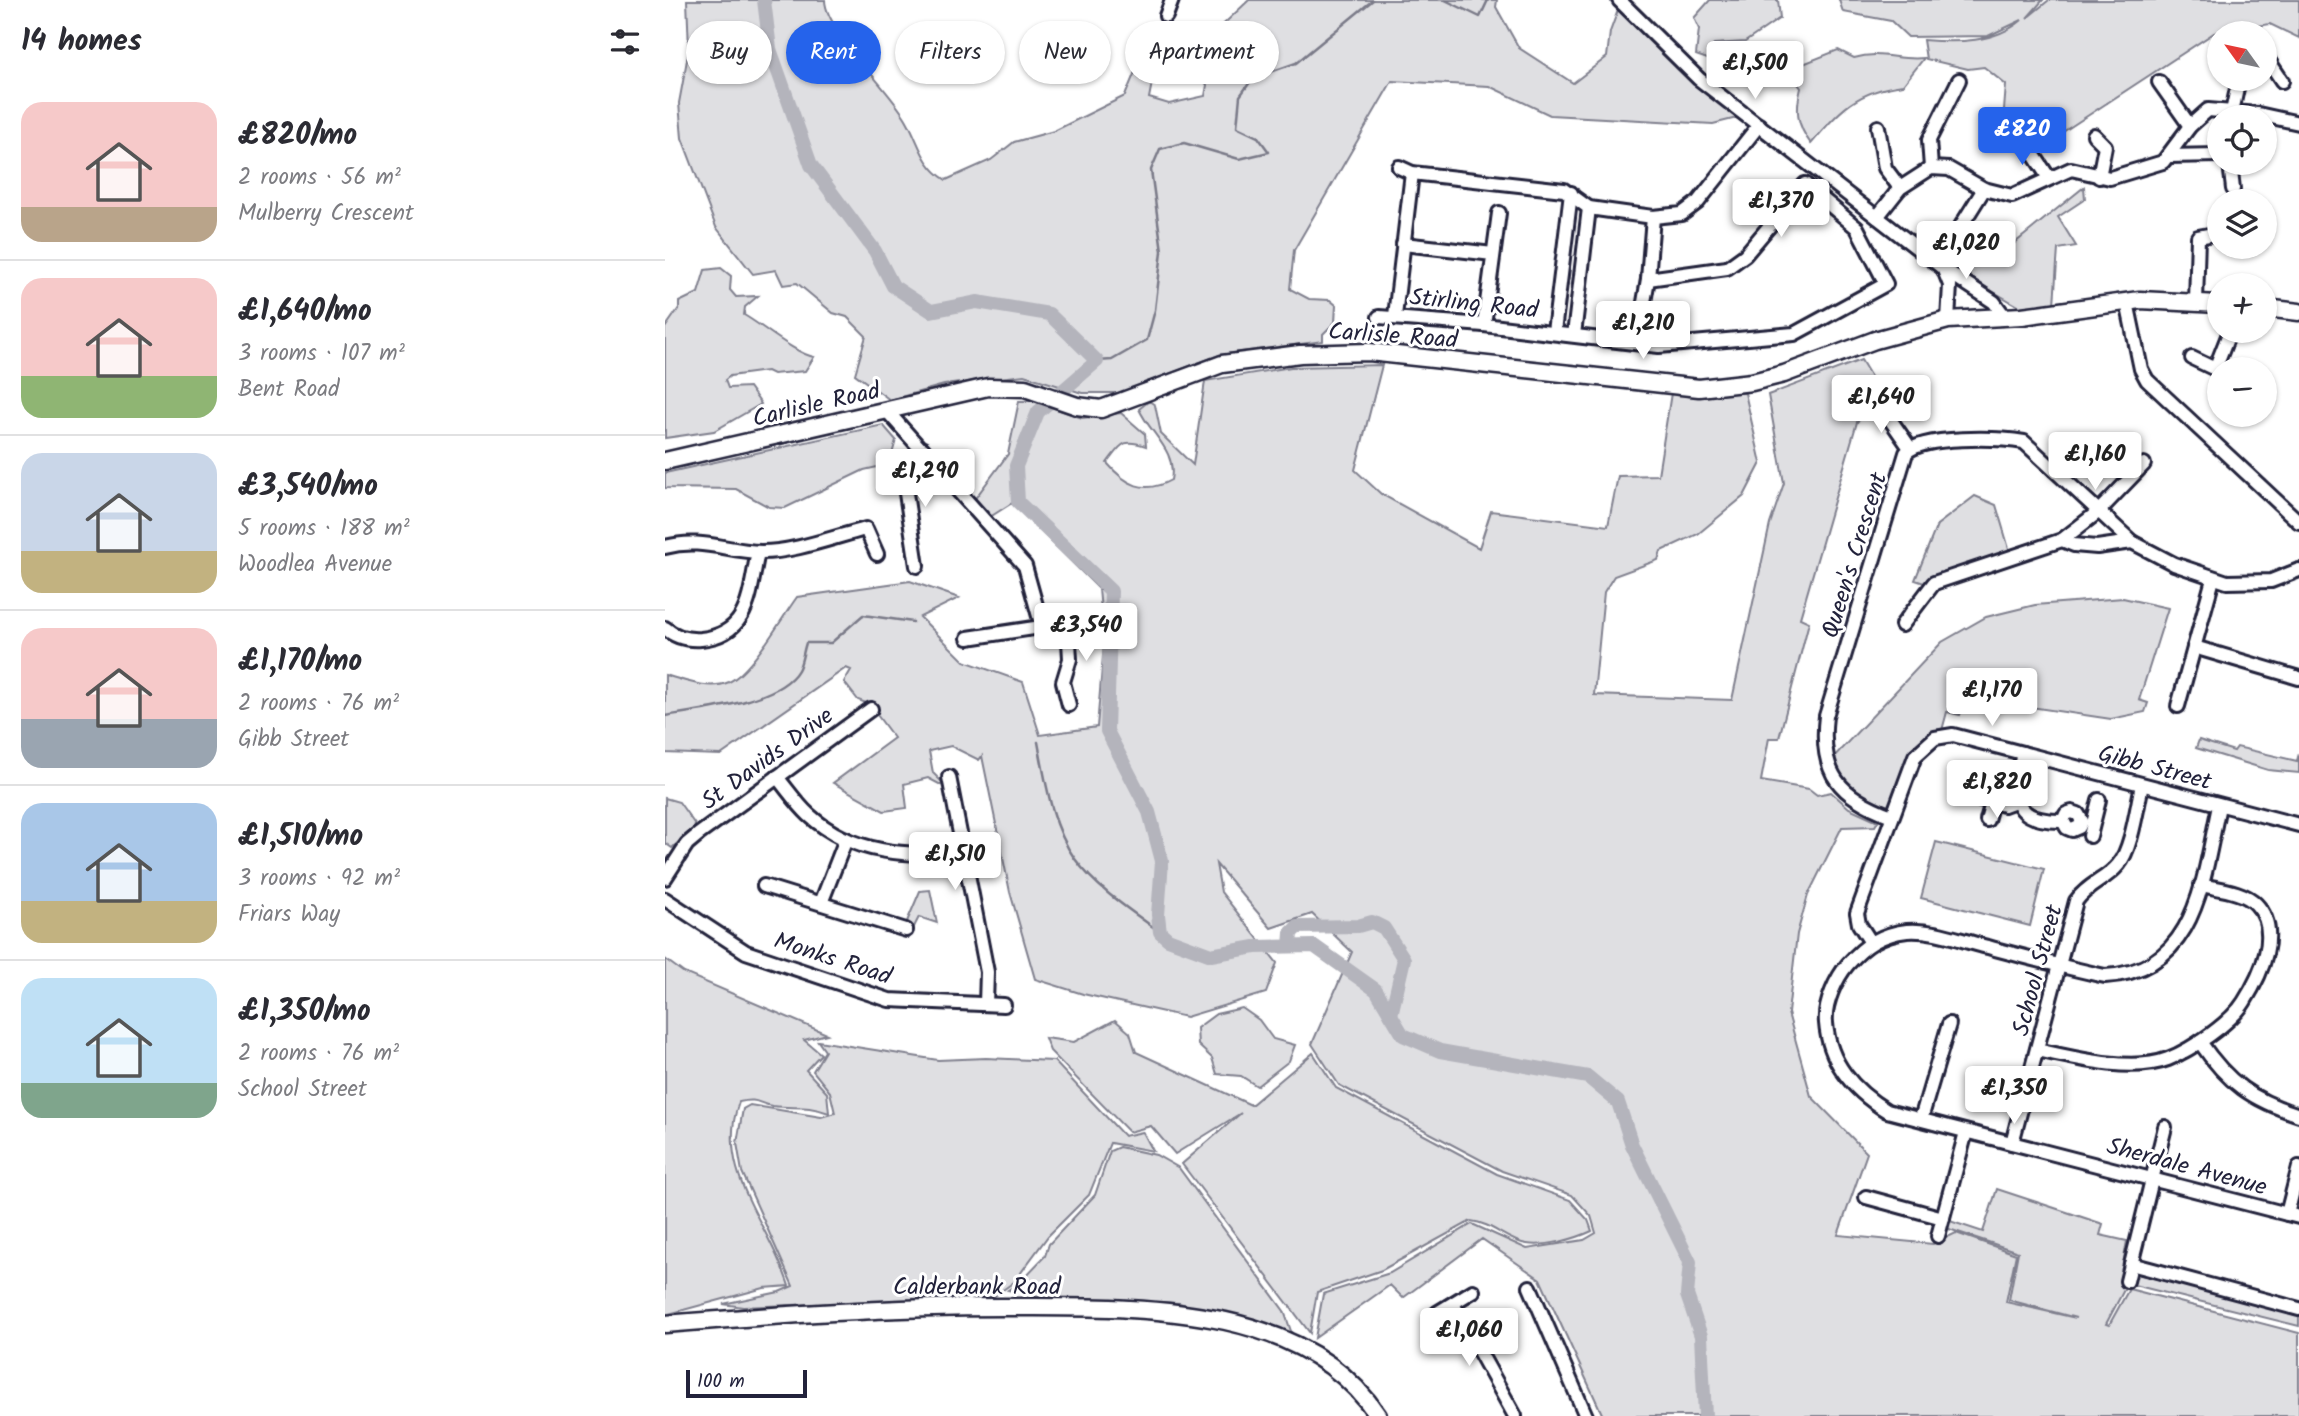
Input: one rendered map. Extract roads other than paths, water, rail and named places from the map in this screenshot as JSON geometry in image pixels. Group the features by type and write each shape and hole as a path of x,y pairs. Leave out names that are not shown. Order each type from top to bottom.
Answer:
{"main road":[{"name":"Carlisle Road","path":"665,461 989,387 1025,388 1077,407 1101,409 1222,364 1300,354 1369,352 1699,388 1727,386 1784,374 1875,340 1948,320 2005,317 2155,299 2207,303"},
{"path":"2277,309 2299,312"},
{"name":"Calderbank Road","path":"665,1324 914,1307 1125,1308 1195,1315 1240,1325 1285,1341 1342,1372 1378,1416"}],"street":[{"path":"1165,16 1172,0"},
{"path":"1619,0 1671,54 1877,218 1944,269 1994,302 2005,317"},
{"path":"2277,73 2282,81"},
{"path":"1931,168 1929,140 1959,80"},
{"path":"2159,82 2190,126"},
{"path":"1950,99 1963,104"},
{"path":"1877,218 1901,188 1931,168 1949,169 1984,189 2011,196 2025,193 2049,178 2071,169 2110,178 2163,162 2190,126 2207,112"},
{"path":"2277,118 2299,123"},
{"path":"1399,167 1412,173 1564,190 1589,208 1653,217 1682,215 1698,202 1759,125"},
{"path":"1878,127 1885,168 1901,188"},
{"path":"2094,135 2105,146 2099,177"},
{"path":"2017,138 2034,146 2049,178"},
{"path":"2168,156 2207,155"},
{"path":"1395,316 1412,173"},
{"path":"2231,175 2233,189"},
{"name":"Stirling Road","path":"1379,317 1395,316 1554,332 1659,346 1794,334 1886,284 1857,228 1805,184 1745,255 1727,268 1648,279"},
{"path":"1951,256 1951,242 1984,189"},
{"path":"1554,332 1571,194"},
{"path":"1574,335 1589,208"},
{"path":"1484,325 1499,213"},
{"path":"1637,343 1648,279 1653,217"},
{"path":"2196,302 2198,237 2207,235"},
{"path":"1934,237 1951,242"},
{"path":"1403,244 1493,254"},
{"path":"1944,269 1950,285 1948,320"},
{"path":"1948,301 1962,291 1979,292"},
{"path":"2127,302 2141,369 2147,380 2299,522"},
{"path":"2192,358 2207,365"},
{"path":"1878,402 1910,448"},
{"path":"887,411 1025,566 1042,627"},
{"name":"Queen's Crescent","path":"1892,816 1846,794 1837,785 1828,766 1824,735 1826,716 1910,448 1923,443 1959,440 2024,442 2131,542 2174,564 2213,579 2257,583 2283,578 2299,570"},
{"path":"917,566 904,480 909,466 923,449"},
{"path":"1902,625 1934,583 2062,540 2098,512 2144,464"},
{"path":"665,547 699,541 758,552 776,551 866,529 877,554"},
{"path":"2062,540 2074,545 2097,547 2131,542"},
{"path":"665,628 674,635 692,640 726,632 740,620 745,611 758,552"},
{"path":"2178,706 2213,579"},
{"path":"968,638 1087,620"},
{"path":"1068,623 1070,659 1063,682 1069,705"},
{"path":"2194,647 2299,678"},
{"name":"St Davids Drive","path":"665,878 687,844 871,709"},
{"name":"Gibb Street","path":"1870,942 1859,924 1857,913 1915,756 1935,737 1953,735 2299,825"},
{"path":"2023,753 2015,785 2015,801 2033,819 2063,821 2066,814 2072,812 2080,816 2088,829 2099,800"},
{"path":"777,777 808,814 846,839 898,855 964,853"},
{"path":"949,777 987,972 986,1004"},
{"name":"School Street","path":"2012,1143 2076,901 2086,887 2117,867 2125,855 2142,785"},
{"path":"1977,799 2004,805 2015,801"},
{"path":"1987,820 1992,802"},
{"name":"Sherdale Avenue","path":"2219,806 2190,920 2175,946 2155,962 2128,975 2105,976 1925,931 1906,931 1870,942 1843,970 1832,990 1825,1018 1828,1042 1843,1073 1861,1095 1887,1111 2293,1215"},
{"path":"821,903 846,839"},
{"path":"2037,1050 2105,1065 2166,1060 2200,1042 2243,1003 2268,949 2270,934 2266,919 2248,898 2201,884"},
{"path":"764,886 906,929"},
{"name":"Monks Road","path":"665,899 746,952 889,1000 1004,1005"},
{"path":"1921,1119 1949,1024"},
{"path":"2200,1042 2219,1069 2242,1089 2265,1104 2299,1115"},
{"path":"2127,1281 2165,1127"},
{"path":"1938,1236 1966,1132"},
{"path":"2293,1215 2299,1167"},
{"path":"1866,1197 1943,1218"},
{"path":"2131,1264 2299,1309"},
{"path":"1530,1287 1586,1416"},
{"path":"1437,1312 1473,1292"},
{"path":"1453,1304 1514,1416"}],"waterway":[{"path":"764,0 770,49 811,165 875,251 893,286 931,311 977,302 1049,314 1097,361 1038,412 1016,466 1018,502 1111,591 1107,731 1149,812 1162,861 1158,915 1160,932 1168,939 1211,955 1255,947 1314,946 1376,990 1403,1035 1440,1051 1588,1077 1618,1102 1632,1145 1690,1262 1687,1295 1701,1336 1705,1416"},
{"path":"1097,361 1112,360 1147,340 1155,310 1162,251 1151,170 1160,149 1184,143 1239,159 1269,152 1258,137 1237,127 1240,96 1253,78 1296,63 1373,0"},
{"path":"1445,0 1480,17 1488,0"},
{"path":"665,716 717,708 774,690 798,670 806,643 831,643 863,615 913,622"},
{"path":"1038,742 1055,818 1075,859 1104,890 1160,932"},
{"path":"1290,946 1291,933 1297,927 1358,926 1372,922 1384,928 1404,959 1391,1015"}]}
